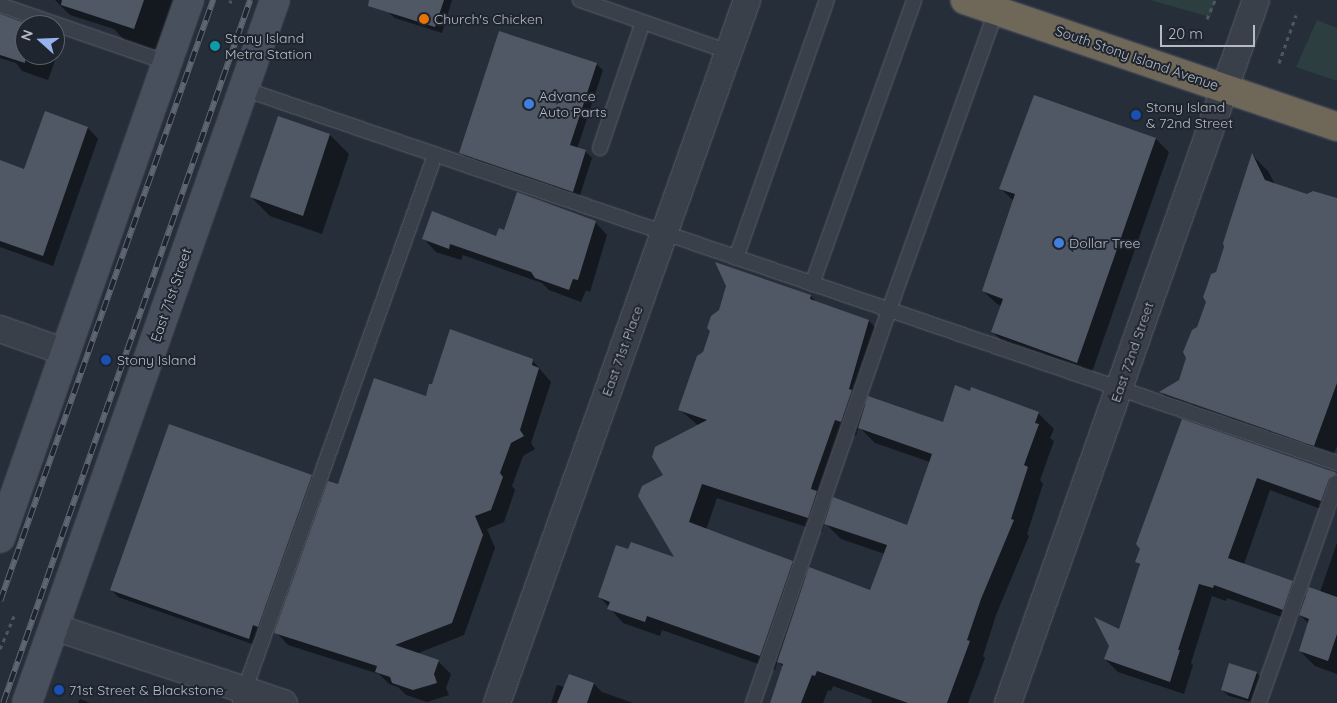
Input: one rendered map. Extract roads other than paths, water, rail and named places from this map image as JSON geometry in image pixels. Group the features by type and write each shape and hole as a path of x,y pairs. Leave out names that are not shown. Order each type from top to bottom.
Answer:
{"highway":[{"name":"South Stony Island Avenue","path":"965,0 1337,127"}],"main road":[{"path":"0,538 189,0"},
{"name":"East 71st Street","path":"27,703 244,90 274,0"}],"street":[{"name":"East 71st Place","path":"497,703 747,0"},
{"name":"East 72nd Street","path":"1008,703 1256,0"},
{"path":"0,330 65,352"},
{"path":"54,627 242,696 284,703"}],"lane":[{"path":"580,0 729,52"},
{"path":"736,258 827,0"},
{"path":"812,284 914,0"},
{"path":"0,5 166,62"},
{"path":"754,703 889,310 996,11"},
{"path":"600,148 643,22"},
{"path":"244,90 1337,463"},
{"path":"242,696 435,155"},
{"path":"1259,703 1337,482"}],"railway":[{"path":"0,601 213,0"},
{"path":"3,703 250,0"}],"place":[{"name":"Church's Chicken","path":"424,19"},
{"name":"Stony Island Metra Station","path":"215,46"},
{"name":"Advance Auto Parts","path":"529,104"},
{"name":"Stony Island & 72nd Street","path":"1136,115"},
{"name":"Dollar Tree","path":"1059,243"},
{"name":"Stony Island","path":"106,360"},
{"name":"71st Street & Blackstone","path":"59,690"}]}
